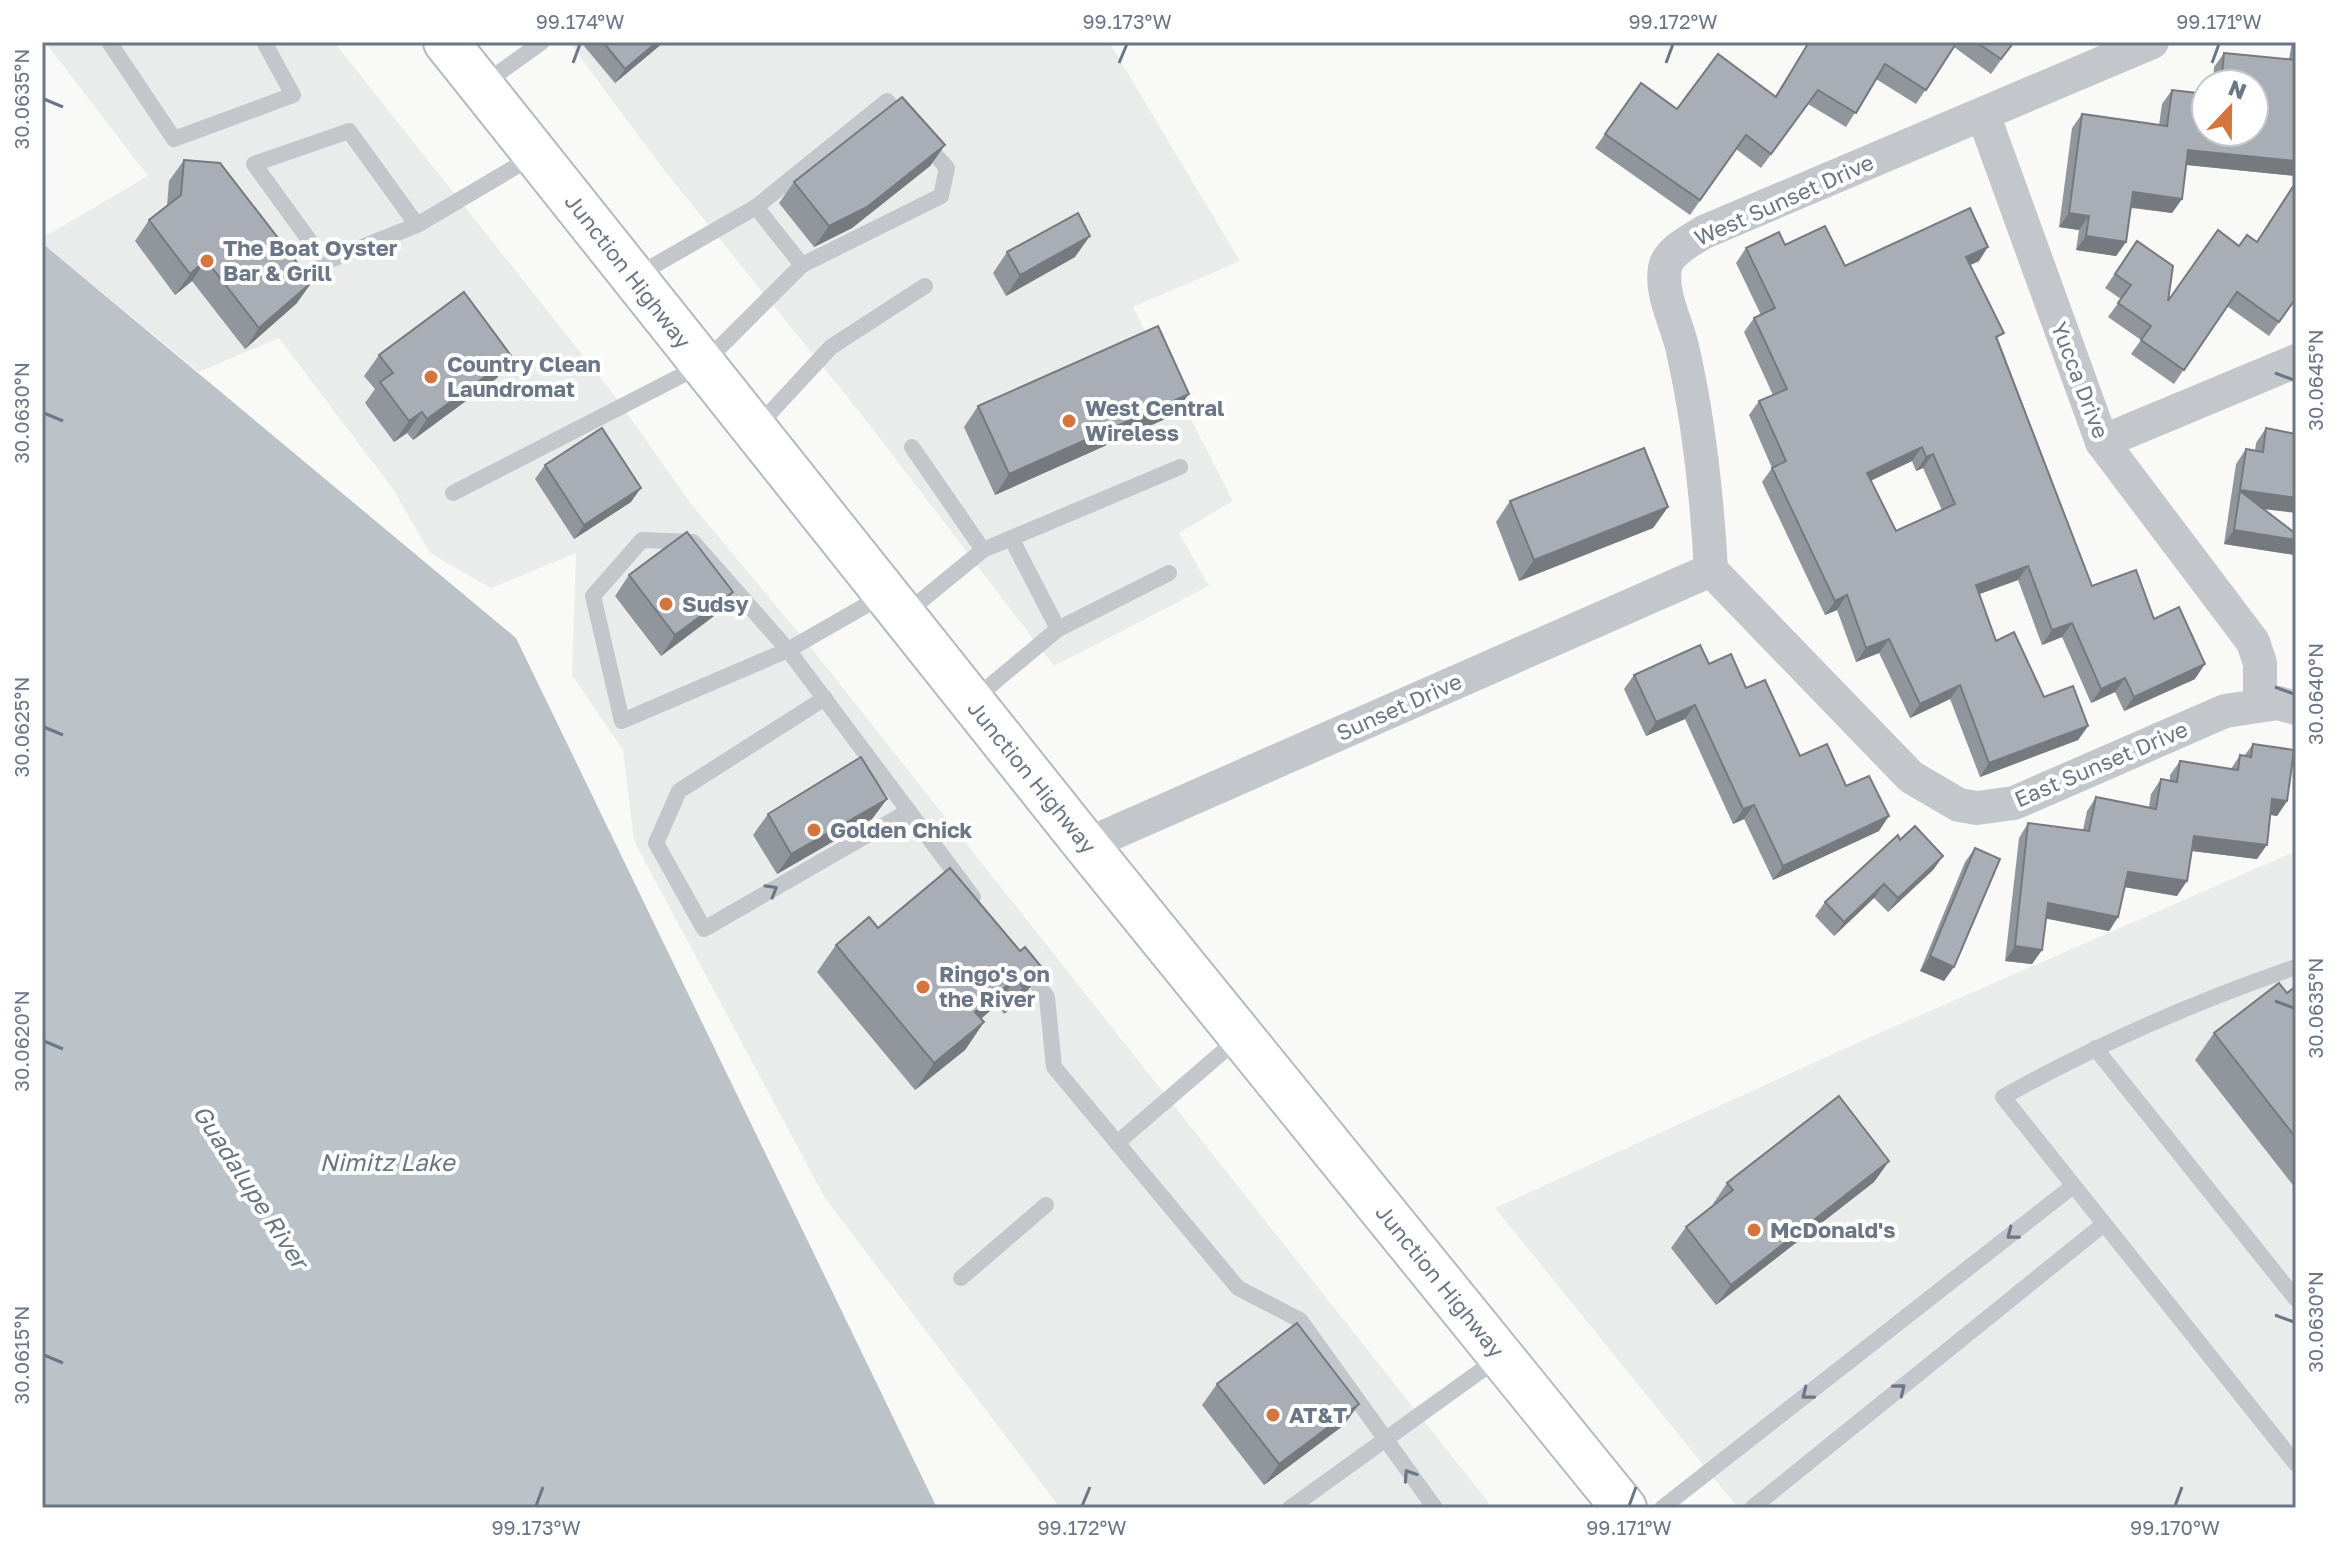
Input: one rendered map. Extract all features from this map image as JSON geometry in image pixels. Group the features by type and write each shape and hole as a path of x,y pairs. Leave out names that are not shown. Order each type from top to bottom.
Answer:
{"main road":[{"name":"Junction Highway","path":"446,42 1086,845 1624,1508"}],"street":[{"name":"West Sunset Drive","path":"1711,570 1709,520 1693,404 1683,350 1664,282 1665,264 1679,248 1704,232 2152,42"},
{"name":"Yucca Drive","path":"1983,114 2102,442 2253,642 2260,663 2260,704"},
{"path":"2102,442 2296,361"},
{"name":"East Sunset Drive","path":"1711,570 1911,777 1959,805 1977,808 2014,803 2225,711 2278,703 2296,708"},
{"name":"Sunset Drive","path":"1086,845 1711,570"}],"lane":[{"path":"109,42 174,139 293,95 264,42"},
{"path":"480,86 542,42"},
{"path":"453,493 702,365 802,265 941,196 947,168 887,101 756,207 633,278"},
{"path":"417,225 349,131 254,164 325,262 417,225 535,155"},
{"path":"756,207 802,265"},
{"path":"754,430 831,347 925,286"},
{"path":"912,447 983,550"},
{"path":"982,910 788,650 693,542 642,540 593,596 622,721 788,650 894,605 983,550 1180,467"},
{"path":"1011,538 1058,629"},
{"path":"971,701 1058,629 1169,573"},
{"path":"825,698 679,791 656,843 704,929 909,811"},
{"path":"1010,947 1047,997 1054,1067 1238,1288 1300,1320 1435,1508"},
{"path":"2296,967 2233,988 2095,1048 2003,1097 2296,1464"},
{"path":"1117,1143 1241,1036"},
{"path":"2095,1048 2296,1299"},
{"path":"1662,1508 2073,1186"},
{"path":"961,1278 1046,1205"},
{"path":"1752,1508 2104,1224"},
{"path":"1290,1508 1501,1356"}],"shaded area":[{"path":"45,42 334,42 615,396 691,504 812,649 1493,1508 1060,1508 825,1198 634,841 623,750 572,675 576,553 491,588 430,553 393,489 279,338 199,372 42,243 42,238 148,176"},
{"path":"569,42 1109,42 1240,261 1133,307 1233,501 1179,533 1209,586 1054,666 869,424 664,170"},
{"path":"2296,851 2296,1508 1738,1508 1495,1208 1866,1039"}],"water":[{"name":"Nimitz Lake","path":"42,243 516,638 937,1508 42,1508"}],"building":[{"path":"603,42 657,42 625,69"},
{"path":"1809,42 1957,42 1926,90 1885,64 1856,113 1818,90 1771,154 1746,135 1700,200 1605,134 1641,83 1677,109 1718,54 1776,97"},
{"path":"1976,42 2014,42 2001,59"},
{"path":"2224,53 2296,60 2296,161 2188,150 2182,199 2133,192 2126,242 2086,236 2089,216 2069,213 2082,114 2167,126 2172,90 2190,92 2190,148 2270,148 2270,68 2223,68"},
{"path":"902,97 945,145 867,207 829,226 794,182"},
{"name":"The Boat Oyster Bar & Grill","path":"184,160 220,163 312,282 259,328 206,260 190,274 149,220 181,195"},
{"path":"2296,182 2296,298 2279,322 2237,292 2184,370 2141,340 2151,326 2118,303 2131,285 2115,274 2137,241 2173,266 2168,301 2218,230 2239,246 2247,235 2257,242"},
{"path":"1970,208 1988,247 1966,257 2004,333 1996,337 2092,586 2136,570 2154,619 2179,607 2205,664 2134,697 2125,678 2101,689 2072,623 2052,630 2028,566 1976,585 1996,641 2014,632 2044,697 2073,686 2088,726 1989,763 1960,685 1920,704 1889,639 1866,648 1847,595 1835,601 1772,468 1786,461 1759,401 1787,389 1754,318 1775,308 1746,248 1779,232 1785,245 1825,226 1845,266","holes":["1922,447 1926,457 1933,454 1955,504 1896,531 1867,473"]},
{"path":"1078,213 1090,236 1020,275 1007,252"},
{"name":"Country Clean Laundromat","path":"464,292 512,357 427,419 422,412 409,421 380,382 393,373 379,355"},
{"name":"West Central Wireless","path":"1158,326 1189,394 1009,474 978,406"},
{"path":"602,428 641,488 584,525 545,465"},
{"path":"2266,428 2296,434 2296,498 2240,490 2246,449 2263,452"},
{"path":"1644,448 1668,507 1534,560 1510,501"},
{"path":"2240,491 2296,534 2296,540 2234,530"},
{"path":"687,532 733,592 675,635 629,575"},
{"path":"1700,645 1709,664 1731,654 1746,688 1765,680 1800,756 1827,744 1846,786 1869,776 1889,816 1783,866 1754,805 1743,809 1695,705 1656,722 1634,675"},
{"path":"2253,744 2294,750 2287,801 2272,799 2267,845 2194,836 2187,881 2128,872 2118,917 2048,903 2042,950 2015,946 2028,823 2089,831 2096,797 2156,809 2161,779 2177,782 2180,761 2238,770 2240,755 2251,757"},
{"path":"861,757 887,799 791,854 768,814"},
{"path":"1915,826 1943,856 1898,898 1884,884 1844,922 1825,902 1898,835 1900,840"},
{"path":"1975,848 2000,859 1954,967 1930,956"},
{"name":"Ringo's on the River","path":"950,868 1020,951 1025,947 1043,969 1023,987 1016,978 975,1012 984,1022 934,1063 836,945 869,917 878,928"},
{"path":"2279,983 2287,993 2296,986 2296,1138 2214,1033"},
{"name":"McDonald's","path":"1839,1096 1889,1161 1731,1285 1686,1227 1733,1190 1727,1183"},
{"name":"AT&T","path":"1297,1323 1359,1404 1279,1464 1217,1384"}],"place":[{"name":"The Boat Oyster Bar & Grill","path":"207,261"},
{"name":"Country Clean Laundromat","path":"431,377"},
{"name":"West Central Wireless","path":"1069,421"},
{"name":"Sudsy","path":"666,604"},
{"name":"Golden Chick","path":"814,830"},
{"name":"Ringo's on the River","path":"923,987"},
{"name":"McDonald's","path":"1754,1230"},
{"name":"AT&T","path":"1273,1415"}],"water label":[{"name":"Guadalupe River","path":"250,1187"}]}
